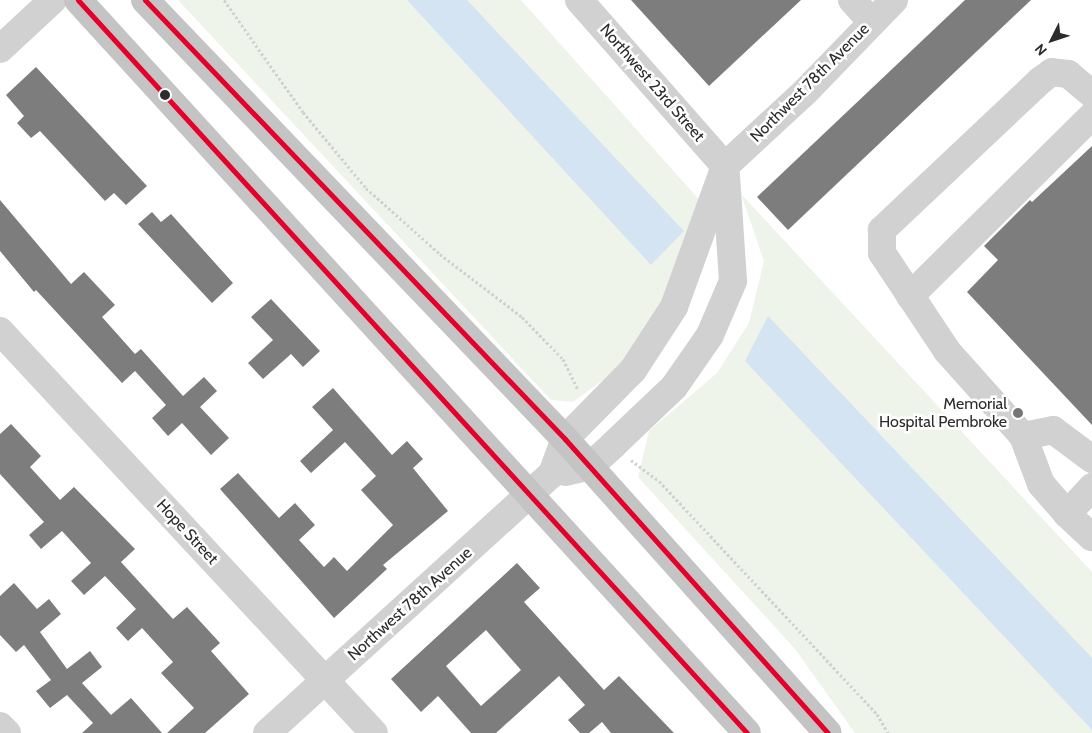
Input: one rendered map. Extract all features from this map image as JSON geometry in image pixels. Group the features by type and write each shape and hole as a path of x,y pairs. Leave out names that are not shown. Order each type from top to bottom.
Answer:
{"main road":[{"path":"78,0 531,494 747,733"},
{"path":"145,0 590,466 828,733"}],"street":[{"path":"0,49 53,0"},
{"name":"Northwest 23rd Street","path":"579,0 725,166"},
{"path":"852,0 872,21"},
{"name":"Northwest 78th Avenue","path":"267,733 552,474 564,439 633,370 674,307 725,166 805,92 894,0"},
{"path":"1092,94 1068,74 1052,72 1041,80 882,230 882,253 947,351 1023,436 1041,484 1067,514 1092,537"},
{"path":"910,296 1092,116"},
{"path":"552,474 590,466 674,387 710,335 733,281 725,166"},
{"name":"Hope Street","path":"0,331 374,733"},
{"path":"1023,436 1053,430 1092,459"},
{"path":"1067,514 1092,487"},
{"path":"0,726 7,733"}],"path":[{"path":"224,0 303,112 366,188 440,254 529,324 563,359 590,414"},
{"path":"613,445 659,481 876,714 888,733"}],"shaded area":[{"path":"178,0 521,0 703,204 671,292 617,370 573,402 551,400"},
{"path":"741,194 1092,572 1092,733 855,733 795,649 638,477 649,431 717,373 749,323 764,261"}],"water":[{"path":"407,0 467,0 684,231 651,265"},
{"path":"768,316 1092,658 1092,730 745,361"}],"building":[{"path":"631,0 801,0 709,86"},
{"path":"965,0 1031,0 788,230 757,197"},
{"path":"36,67 147,186 126,205 114,193 105,201 40,131 31,138 17,123 24,116 6,95"},
{"name":"Memorial Hospital Pembroke","path":"1092,146 1092,425 967,292 998,260 984,246 1030,200 1032,202"},
{"path":"0,200 71,284 84,272 115,305 102,317 135,354 141,349 183,396 204,377 217,391 200,407 229,438 211,455 182,423 168,436 152,418 166,405 135,371 122,383 36,290 34,292 0,251"},
{"path":"152,212 161,222 171,214 233,283 212,303 138,224"},
{"path":"271,299 320,351 303,367 291,354 263,379 248,363 273,340 251,317"},
{"path":"333,388 392,455 407,441 423,459 413,468 448,511 383,565 387,569 334,618 220,489 238,473 279,518 295,503 315,525 299,540 324,567 334,557 347,571 393,525 361,490 376,476 345,442 311,473 300,461 333,430 312,407"},
{"path":"11,424 41,456 30,467 60,500 74,487 135,549 121,562 173,619 187,607 220,643 211,651 249,694 205,733 167,733 194,708 161,673 173,662 142,628 128,641 116,628 136,609 105,576 84,595 71,581 91,563 62,531 41,549 29,535 44,522 0,474 0,434"},
{"path":"517,563 540,588 524,602 604,690 619,676 674,733 611,733 602,722 589,733 580,733 568,720 585,705 559,676 496,733 471,733 438,696 421,712 391,679","holes":["486,630 521,670 481,706 446,666"]},
{"path":"14,583 37,609 49,599 61,614 40,632 67,669 90,651 102,667 82,683 111,715 131,698 162,733 82,733 93,723 67,695 50,708 36,691 51,680 24,645 16,652 0,635 0,596"}],"transit line":[{"path":"78,0 747,733"},
{"path":"145,0 565,439 828,733"}],"place":[{"name":"Memorial Hospital Pembroke","path":"1018,413"}]}
